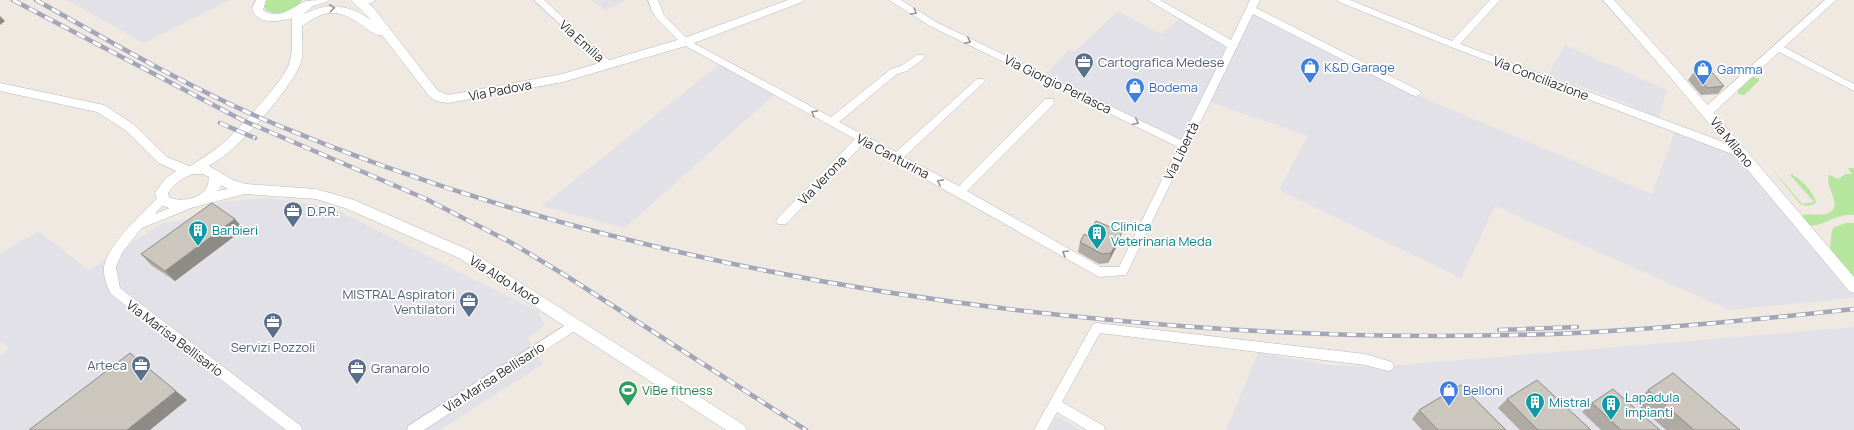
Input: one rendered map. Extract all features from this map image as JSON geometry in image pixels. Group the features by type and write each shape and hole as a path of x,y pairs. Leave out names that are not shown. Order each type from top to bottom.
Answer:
{"street":[{"path":"260,0 257,8 258,12 262,15 275,18 297,30"},
{"path":"227,147 214,174 214,186 210,192 190,204 171,205 163,199 163,190 172,179 192,170 227,147 266,105 290,75 295,64 298,48 297,15 308,0"},
{"path":"275,18 289,15 323,0"},
{"name":"Via Emilia","path":"539,0 608,64"},
{"name":"Via Canturina","path":"653,0 653,6 659,14 685,42 960,192 1099,272"},
{"name":"Via Padova","path":"363,1 434,94 446,99 558,79 680,42 685,42 798,0"},
{"name":"Via Giorgio Perlasca","path":"894,0 933,24 1183,145"},
{"path":"1152,0 1232,45"},
{"name":"Via Conciliazione","path":"1342,0 1454,45 1741,153"},
{"path":"1454,45 1495,0"},
{"name":"Via Milano","path":"1608,0 1625,17 1707,112 1854,286"},
{"path":"1707,112 1831,0"},
{"name":"Via Libertà","path":"1099,272 1122,272 1232,45 1253,5 1416,93"},
{"path":"297,30 321,10 344,8 392,40"},
{"path":"1778,48 1854,88"},
{"path":"831,123 894,71 904,69 920,57"},
{"path":"896,158 980,81"},
{"path":"0,87 100,108 130,127 163,160 166,185"},
{"path":"960,192 1049,102"},
{"name":"Via Verona","path":"782,221 861,139"},
{"name":"Via Aldo Moro","path":"163,160 192,170 203,169 229,184 246,189 316,194 349,204 464,254 740,430"},
{"name":"Via Aldo Moro","path":"190,204 221,194 246,189"},
{"name":"Via Marisa Bellisario","path":"163,199 124,240 110,266 110,279 115,291 296,430"},
{"name":"Via Marisa Bellisario","path":"138,227 190,204"},
{"name":"Via Marisa Bellisario","path":"413,430 575,324"},
{"path":"1040,430 1097,328 1246,344 1331,357 1378,361 1388,366"},
{"path":"1054,404 1099,430"}],"shaded area":[{"path":"67,0 230,0 144,43"},
{"path":"591,0 627,0 606,10"},
{"path":"1251,10 1417,95 1652,194 1675,131 1737,155 1854,292 1854,298 1729,310 1495,206 1461,278 1279,190 1308,136 1207,101"},
{"path":"1118,11 1161,34 1181,18 1230,45 1182,143 1045,75 1069,50 1074,52"},
{"path":"1565,45 1667,90 1658,117 1576,84 1574,85 1548,75"},
{"path":"721,63 775,94 625,228 542,206"},
{"path":"269,198 331,207 537,311 545,325 528,338 543,364 440,430 0,430 0,355 9,349 0,341 0,254 38,231 89,270 161,224 190,218 222,202"},
{"path":"1854,327 1854,430 1226,430 1258,353 1329,365 1376,367"},
{"path":"1056,416 1081,430 1049,430"}],"green space":[{"path":"266,0 302,0 290,10 274,13 265,9 264,5"},
{"path":"1753,77 1759,79 1759,81 1744,95 1738,94 1738,90"},
{"path":"1770,166 1802,204 1814,202 1791,176 1791,174 1806,186 1813,195 1816,203 1808,206 1800,204"},
{"path":"1848,168 1854,168 1854,215 1841,216 1819,224 1809,225 1802,217 1803,215 1826,214 1832,211 1834,207 1828,180 1829,175 1838,179 1846,174 1852,174"},
{"path":"1846,223 1854,223 1854,281 1830,249 1832,230 1835,227"}],"building":[{"path":"1709,69 1724,86 1707,88 1694,72"},
{"path":"212,203 235,219 165,271 141,254"},
{"path":"1096,221 1122,232 1111,253 1102,254 1080,242 1084,234 1088,236"},
{"name":"Arteca","path":"130,353 176,391 127,430 29,430"},
{"path":"1673,373 1740,430 1694,430 1648,390"},
{"path":"1537,380 1591,430 1538,430 1507,399"},
{"path":"1461,385 1506,430 1438,430 1419,410"},
{"path":"1613,389 1660,430 1621,430 1592,403"}],"railway":[{"path":"13,0 242,120 426,199 510,242 568,277 806,430"},
{"path":"36,0 181,80 240,109 370,161 472,196 574,226 678,252 783,274 888,292 994,307 1157,324 1270,332 1440,336 1553,334 1629,330 1854,309"},
{"path":"220,123 255,138"},
{"path":"1499,330 1577,327"}],"place":[{"name":"Cartografica Medese","path":"1084,79"},
{"name":"K&D Garage","path":"1310,84"},
{"name":"Gamma","path":"1703,86"},
{"name":"Bodema","path":"1135,104"},
{"name":"D.P.R.","path":"293,228"},
{"name":"Barbieri","path":"198,247"},
{"name":"Clinica Veterinaria Meda","path":"1097,250"},
{"name":"MISTRAL Aspiratori Ventilatori","path":"469,318"},
{"name":"Servizi Pozzoli","path":"273,339"},
{"name":"Arteca","path":"141,382"},
{"name":"Granarolo","path":"357,385"},
{"name":"ViBe fitness","path":"628,407"},
{"name":"Belloni","path":"1449,407"},
{"name":"Mistral","path":"1535,419"},
{"name":"Lapadula impianti","path":"1611,421"}]}
